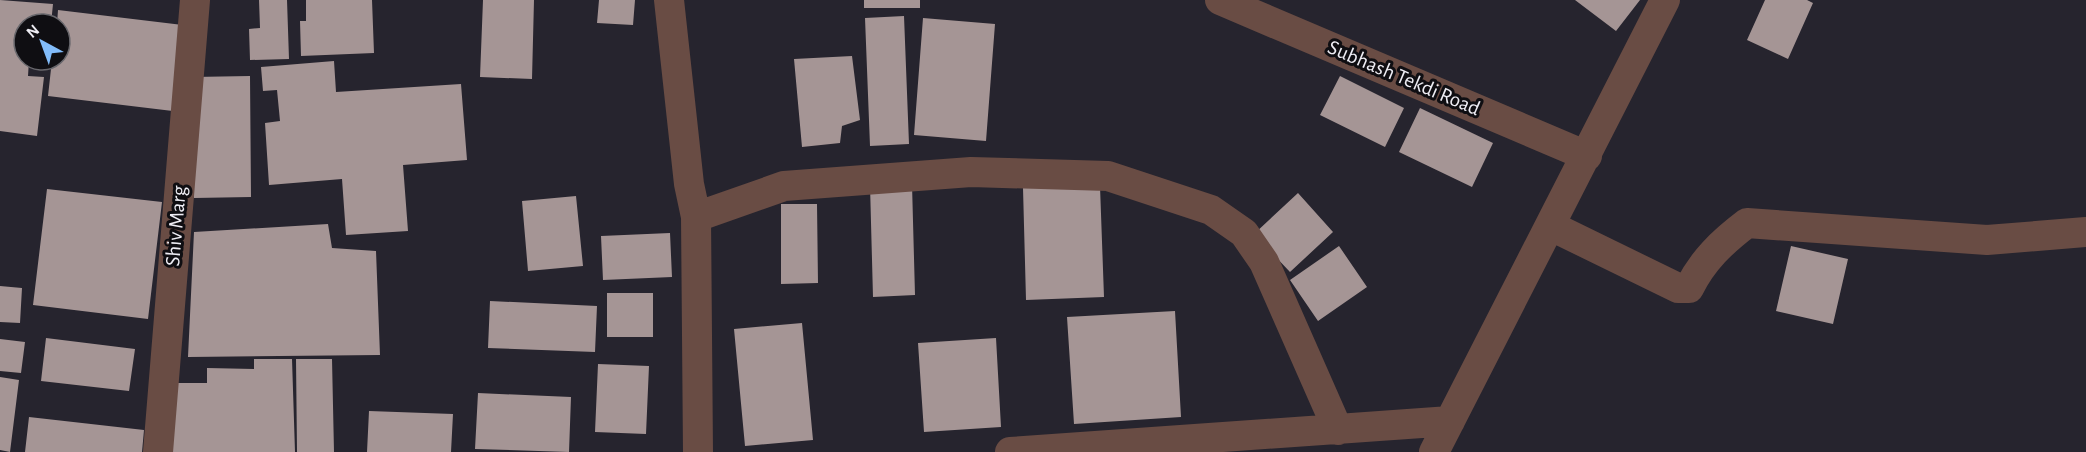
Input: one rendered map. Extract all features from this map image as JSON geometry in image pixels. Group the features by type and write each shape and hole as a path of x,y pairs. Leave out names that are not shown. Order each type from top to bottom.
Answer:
{"street":[{"name":"Shiv Marg","path":"158,452 195,0"},
{"path":"669,0 689,184 696,217 698,452"},
{"name":"Subhash Tekdi Road","path":"1220,0 1587,156"},
{"path":"1434,452 1665,0"},
{"path":"696,217 784,186 970,172 1108,176 1210,210 1244,233 1264,262 1338,430"},
{"path":"1551,226 1678,288 1689,288 1700,267 1721,243 1747,223 1987,240 2086,232"},
{"path":"1010,452 1450,421"}],"building":[{"path":"0,0 53,4 52,12 12,12 12,72 28,72 28,76 44,77 37,136 0,131"},
{"path":"259,0 287,0 289,59 250,60 249,29 260,28"},
{"path":"306,0 372,0 374,53 301,56 300,21 306,21"},
{"path":"483,0 534,0 532,79 480,77"},
{"path":"599,0 635,0 633,25 597,23"},
{"path":"864,0 920,0 920,8 864,8"},
{"path":"1575,0 1640,0 1616,31"},
{"path":"1765,0 1807,0 1813,3 1788,59 1747,40"},
{"path":"58,10 191,26 181,112 48,96 51,72 72,72 72,12 58,12"},
{"path":"904,16 909,144 870,146 865,18"},
{"path":"923,18 995,24 986,141 914,135"},
{"path":"852,56 860,120 842,126 840,143 802,147 794,59"},
{"path":"334,61 336,92 461,84 467,160 403,165 408,231 346,235 342,179 269,185 265,123 280,121 277,90 263,91 261,67"},
{"path":"250,76 251,197 194,198 193,77"},
{"path":"1340,76 1404,108 1385,147 1320,115"},
{"path":"1420,108 1493,143 1472,187 1399,152"},
{"path":"912,184 915,295 873,297 870,185"},
{"path":"1100,186 1104,297 1026,300 1023,188"},
{"path":"47,189 162,202 148,319 33,305"},
{"path":"1298,193 1333,232 1290,272 1254,234"},
{"path":"576,196 583,266 528,271 522,201"},
{"path":"781,204 817,204 818,283 781,284"},
{"path":"328,224 332,248 376,251 380,355 188,357 194,232"},
{"path":"670,233 672,277 603,280 601,236"},
{"path":"1339,246 1367,287 1318,321 1290,280"},
{"path":"1791,246 1848,259 1833,324 1776,311"},
{"path":"0,286 22,288 20,323 0,322"},
{"path":"607,293 653,293 653,337 607,337"},
{"path":"490,301 597,306 595,352 488,348"},
{"path":"1175,311 1181,417 1074,424 1067,317"},
{"path":"802,323 813,440 745,446 734,329"},
{"path":"46,338 135,349 129,391 41,381"},
{"path":"996,338 1001,427 924,432 918,343"},
{"path":"0,339 25,342 21,373 0,371"},
{"path":"254,359 292,359 295,452 171,452 172,383 207,383 207,368 254,369"},
{"path":"296,359 332,359 334,452 297,452"},
{"path":"598,364 649,366 646,434 595,432"},
{"path":"0,377 19,380 10,452 0,450"},
{"path":"478,393 571,397 569,452 475,449"},
{"path":"369,411 453,414 451,452 367,452"},
{"path":"29,417 144,430 142,452 25,452"}]}
